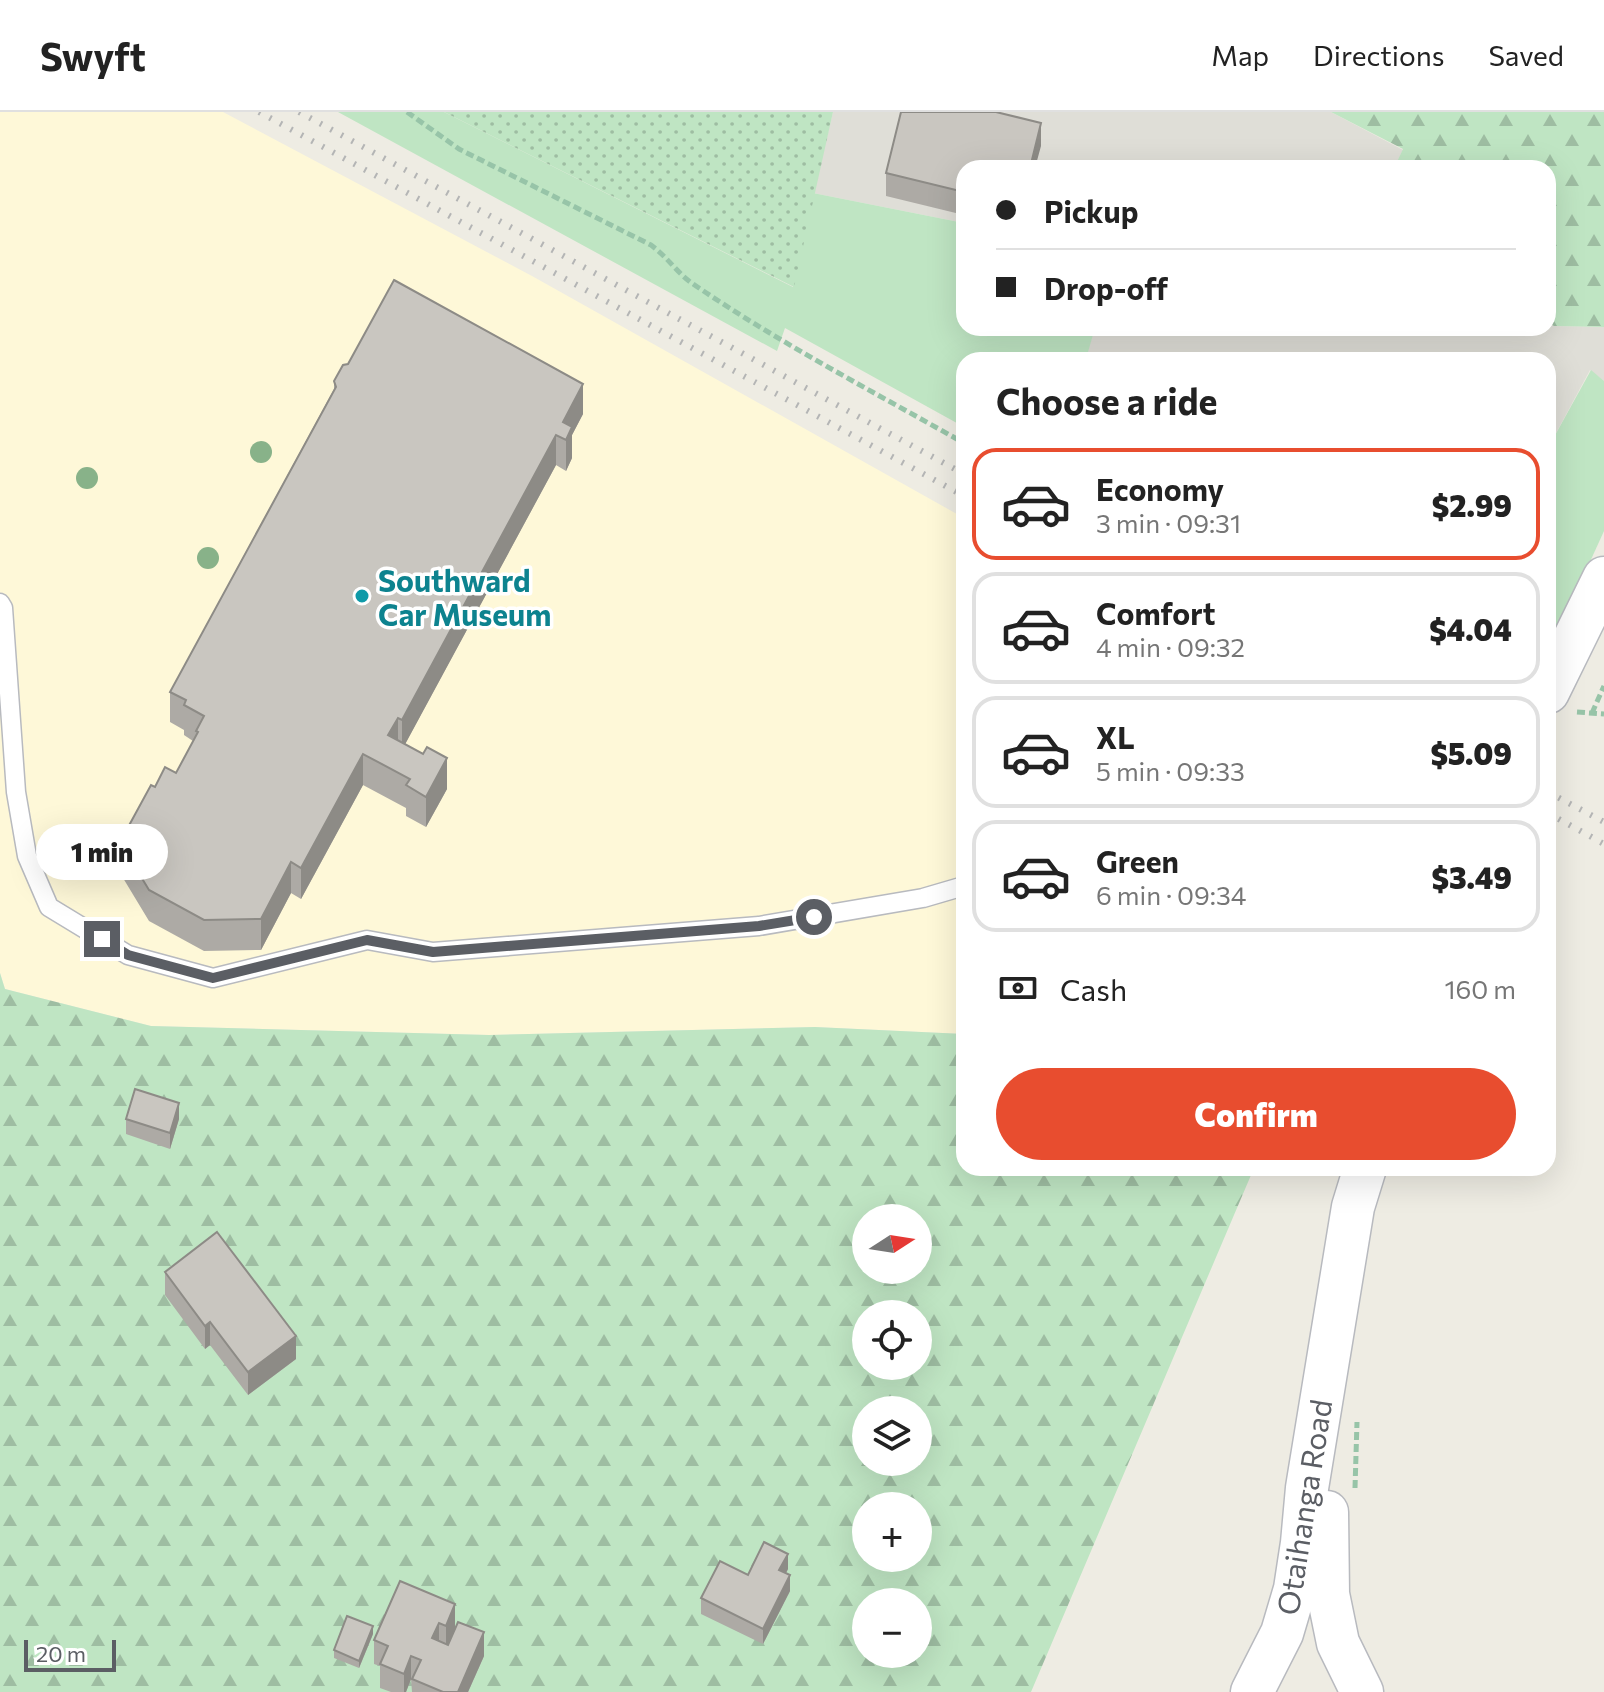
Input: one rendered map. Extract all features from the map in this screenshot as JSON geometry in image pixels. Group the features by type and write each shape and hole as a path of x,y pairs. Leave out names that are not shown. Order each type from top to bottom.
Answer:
{"street":[{"path":"1560,702 1604,578"},
{"name":"Otaihanga Road","path":"1252,1692 1282,1633 1295,1589 1327,1362 1353,1207 1363,1176"},
{"name":"Otaihanga Road","path":"1327,1362 1328,1594 1338,1643 1362,1692"}],"lane":[{"path":"0,603 3,608 16,792 27,856 49,907 128,955 213,978 367,940 433,952 759,926 923,898 956,888"}],"path":[{"path":"407,112 459,149 651,245 663,253 685,278 729,307 886,401 956,438"},
{"path":"1592,713 1604,686"},
{"path":"1560,702 1604,714"},
{"path":"1354,1502 1358,1413"}],"shaded area":[{"name":"Southward Car Museum","path":"0,112 223,112 532,276 956,514 956,1034 815,1027 489,1035 151,1026 5,989 0,973"},
{"path":"833,112 1331,112 1403,150 1398,160 956,160 956,221 813,193"},
{"path":"1556,326 1604,327 1604,381 1590,370 1556,433 1556,352 1087,352 1092,336 1556,336"}],"green space":[{"path":"338,112 444,112 793,287 813,193 956,221 956,336 1093,336 1088,352 956,352 956,423 785,328 777,351"},
{"path":"444,112 833,112 794,287"},
{"path":"1331,112 1604,112 1604,327 1556,326 1556,160 1398,160 1403,149"},
{"path":"1591,370 1604,381 1604,531 1556,636 1556,433"},
{"path":"0,973 5,989 151,1026 489,1035 815,1027 956,1034 956,1176 1251,1176 1031,1692 0,1692"}],"building":[{"path":"901,112 996,112 1041,123 1032,160 956,160 956,190 886,173"},
{"name":"Southward Car Museum","path":"394,280 583,384 563,422 572,427 566,440 556,435 402,720 398,718 388,735 423,754 427,747 447,758 426,797 406,785 410,779 363,754 301,868 291,862 261,919 204,920 149,890 120,842 151,785 155,787 165,767 176,773 198,732 204,716 184,705 186,700 170,692 336,387 334,381 343,365 348,364"},
{"path":"135,1089 179,1103 170,1133 126,1119"},
{"path":"217,1232 296,1336 248,1372 210,1322 205,1326 165,1272"},
{"path":"764,1542 788,1554 779,1570 790,1575 763,1629 701,1598 720,1561 748,1575"},
{"path":"400,1581 455,1604 446,1626 439,1623 432,1638 448,1645 458,1622 484,1632 458,1692 443,1692 412,1679 421,1660 411,1656 404,1674 380,1664 388,1646 374,1640"},
{"path":"347,1616 373,1626 359,1661 334,1650"}],"railway":[{"path":"259,112 956,492"},
{"path":"299,112 956,470"},
{"path":"1556,796 1604,822"},
{"path":"1556,817 1604,844"}],"place":[{"name":"Southward Car Museum","path":"362,596"}],"route":[{"path":"102,939 128,955 213,978 367,940 433,952 759,926 814,917"}]}
